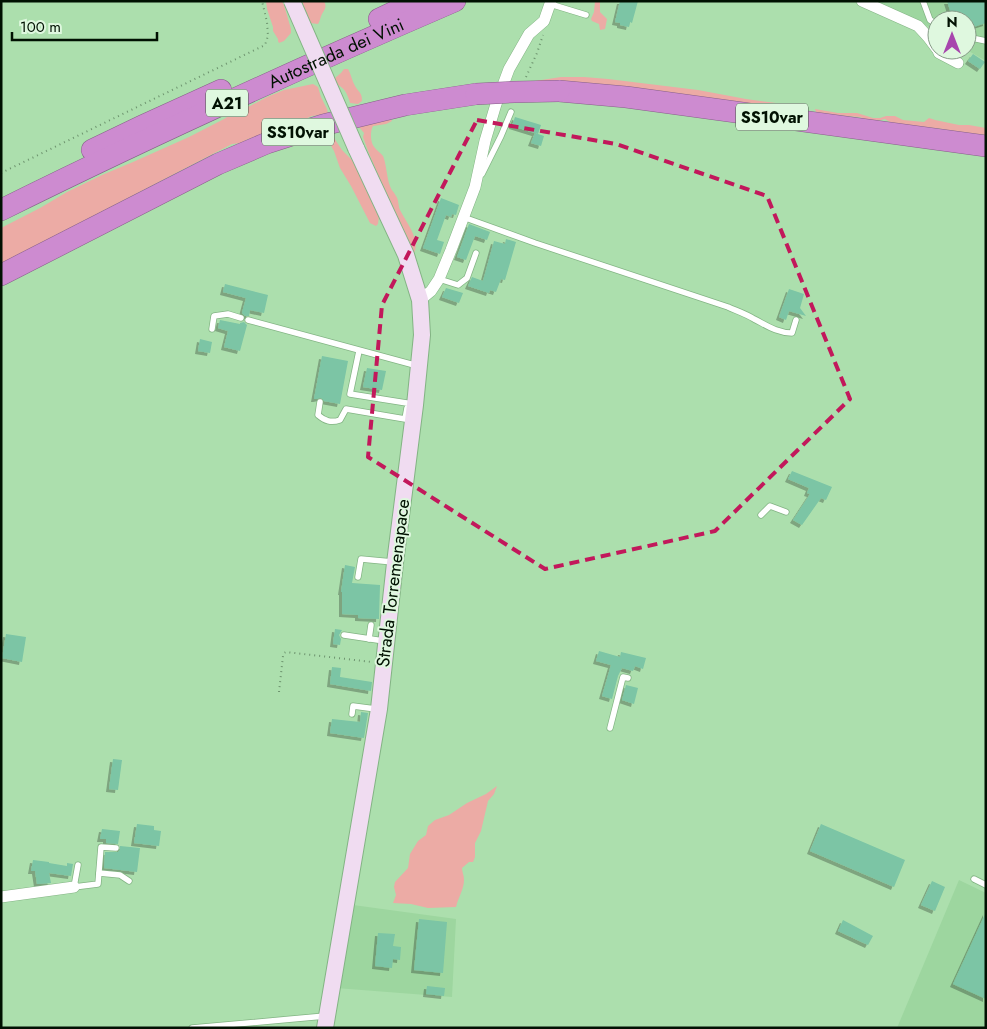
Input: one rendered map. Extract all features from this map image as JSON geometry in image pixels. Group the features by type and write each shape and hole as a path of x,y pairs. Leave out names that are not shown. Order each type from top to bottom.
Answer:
{"highway":[{"name":"Autostrada dei Vini","path":"1,194 142,126 417,1"},
{"name":"Autostrada dei Vini","path":"1,210 80,171 338,52 455,1"},
{"name":"SS10var","path":"1,275 218,164 267,143 323,125 405,105 476,94 559,91 635,98 986,146"}],"street":[{"name":"Strada Torremenapace","path":"292,1 356,148 406,255 420,300 422,335 420,367 412,404 378,709 326,1022"},
{"path":"862,1 918,26 927,36"},
{"path":"420,300 431,291 439,279 475,188 485,141 509,69 530,34 544,21 551,3"},
{"path":"953,60 958,63"},
{"path":"1,897 74,887"}],"lane":[{"path":"551,3 586,15"},
{"path":"475,188 501,136 510,112"},
{"path":"463,217 728,307 784,333 792,333 796,320"},
{"path":"439,279 458,285 467,278 476,253"},
{"path":"212,329 214,316 228,314 241,318"},
{"path":"248,320 420,367"},
{"path":"320,402 318,415 324,421 334,422 340,420 346,409 405,420 412,404 350,394 359,351"},
{"path":"761,515 770,506 786,512"},
{"path":"358,577 361,558 395,563"},
{"path":"368,639 371,625"},
{"path":"344,635 386,642"},
{"path":"610,728 624,677 628,678"},
{"path":"352,714 353,706 378,709"},
{"path":"78,865 74,887 98,884 101,846 116,848"},
{"path":"99,873 120,875 129,881"},
{"path":"974,879 986,885"},
{"path":"192,1028 326,1022"}],"path":[{"path":"1,173 265,44 268,36 262,1"},
{"path":"526,76 544,34 544,21"},
{"path":"279,692 283,656 286,652 384,664"}],"highlighted area":[{"path":"477,120 616,144 767,196 850,399 715,531 545,569 368,457 382,305"}],"shaded area":[{"path":"266,1 282,1 284,5 291,33 284,41 279,43 273,31"},
{"path":"302,1 324,1 325,8 318,24 310,23 304,12"},
{"path":"595,1 600,1 600,12 607,19 605,29 600,30 599,24 591,19"},
{"path":"873,1 986,1 986,61 977,56 977,10 927,10 927,26"},
{"path":"344,69 348,69 354,84 361,94 362,101 358,104 350,103 345,91 336,81 335,78"},
{"path":"561,77 608,79 698,90 746,99 790,104 800,106 803,110 535,81"},
{"path":"313,84 318,87 328,114 312,116 282,129 271,130 241,143 232,144 1,264 1,228 67,192 189,137 238,110 284,90"},
{"path":"815,109 838,113 857,113 873,118 895,116 903,120 924,122 929,118 959,125 986,128 986,135 899,125 885,119 872,121 860,117 821,114 816,112"},
{"path":"390,118 392,121 386,124 373,126 371,140 373,146 383,156 390,187 397,198 400,210 416,242 414,253 395,217 393,207 368,151 363,137 364,133 359,127"},
{"path":"331,137 334,138 357,167 379,216 376,226 370,223 340,168 328,140"},
{"path":"497,786 494,794 488,801 481,831 475,843 473,862 469,862 462,868 464,883 456,907 428,908 411,904 393,903 396,895 395,882 408,868 410,854 418,841 426,835 428,826 435,820 449,815"},
{"path":"959,880 986,893 986,1028 897,1028"},
{"path":"353,905 456,919 452,997 336,988"}],"building":[{"path":"620,1 638,1 632,23 630,22 629,27 615,22"},
{"path":"947,1 986,1 986,23 977,26 977,10 950,10"},
{"path":"977,57 985,62 980,69 968,61 977,60"},
{"path":"515,117 541,125 538,134 512,126"},
{"path":"535,133 544,136 541,146 531,143"},
{"path":"441,198 459,205 456,215 452,214 451,217 446,215 437,240 444,242 440,254 423,248"},
{"path":"469,224 490,232 487,240 475,236 466,260 457,257"},
{"path":"506,239 516,242 505,280 501,279 496,292 490,290 489,293 468,286 472,277 483,281 494,241 505,244"},
{"path":"225,284 268,295 264,313 250,310 249,316 245,316 242,313 246,298 223,292"},
{"path":"446,288 463,293 459,303 442,297"},
{"path":"789,289 804,294 800,308 806,316 789,311 786,320 779,317"},
{"path":"220,320 240,324 244,322 247,325 240,351 224,347 228,331 218,328"},
{"path":"200,339 212,342 210,353 198,351"},
{"path":"322,356 348,361 340,404 324,401 321,398 314,399"},
{"path":"367,368 386,371 382,390 363,387"},
{"path":"792,471 832,487 826,500 821,498 802,525 793,520 810,494 807,493 809,488 788,479"},
{"path":"345,565 355,567 352,583 380,585 379,619 358,618 358,615 342,614 341,592"},
{"path":"335,629 342,630 339,635 341,639 340,645 333,644"},
{"path":"6,634 26,637 22,662 2,658"},
{"path":"599,651 620,657 621,652 646,658 643,669 635,666 633,671 622,668 612,699 602,696 611,665 596,661"},
{"path":"332,667 341,668 340,677 372,682 371,691 330,684"},
{"path":"626,685 638,688 634,704 622,700"},
{"path":"361,712 368,713 364,738 330,733 332,719 360,722"},
{"path":"113,759 122,760 118,790 109,789"},
{"path":"137,824 154,826 154,830 161,831 159,846 134,843"},
{"path":"821,824 905,860 894,887 810,851"},
{"path":"102,829 120,831 118,844 106,843 106,839 100,839"},
{"path":"120,846 140,848 137,872 104,868 105,852 118,852"},
{"path":"33,860 67,866 67,863 73,864 71,876 49,873 51,883 37,884 35,871 31,871"},
{"path":"932,881 945,887 935,911 921,905"},
{"path":"986,912 986,999 953,984"},
{"path":"419,919 447,922 443,973 414,970"},
{"path":"843,920 873,936 868,945 838,931"},
{"path":"378,933 395,934 393,946 401,947 400,960 393,959 392,968 375,966"},
{"path":"427,986 445,988 444,996 426,994"}]}
